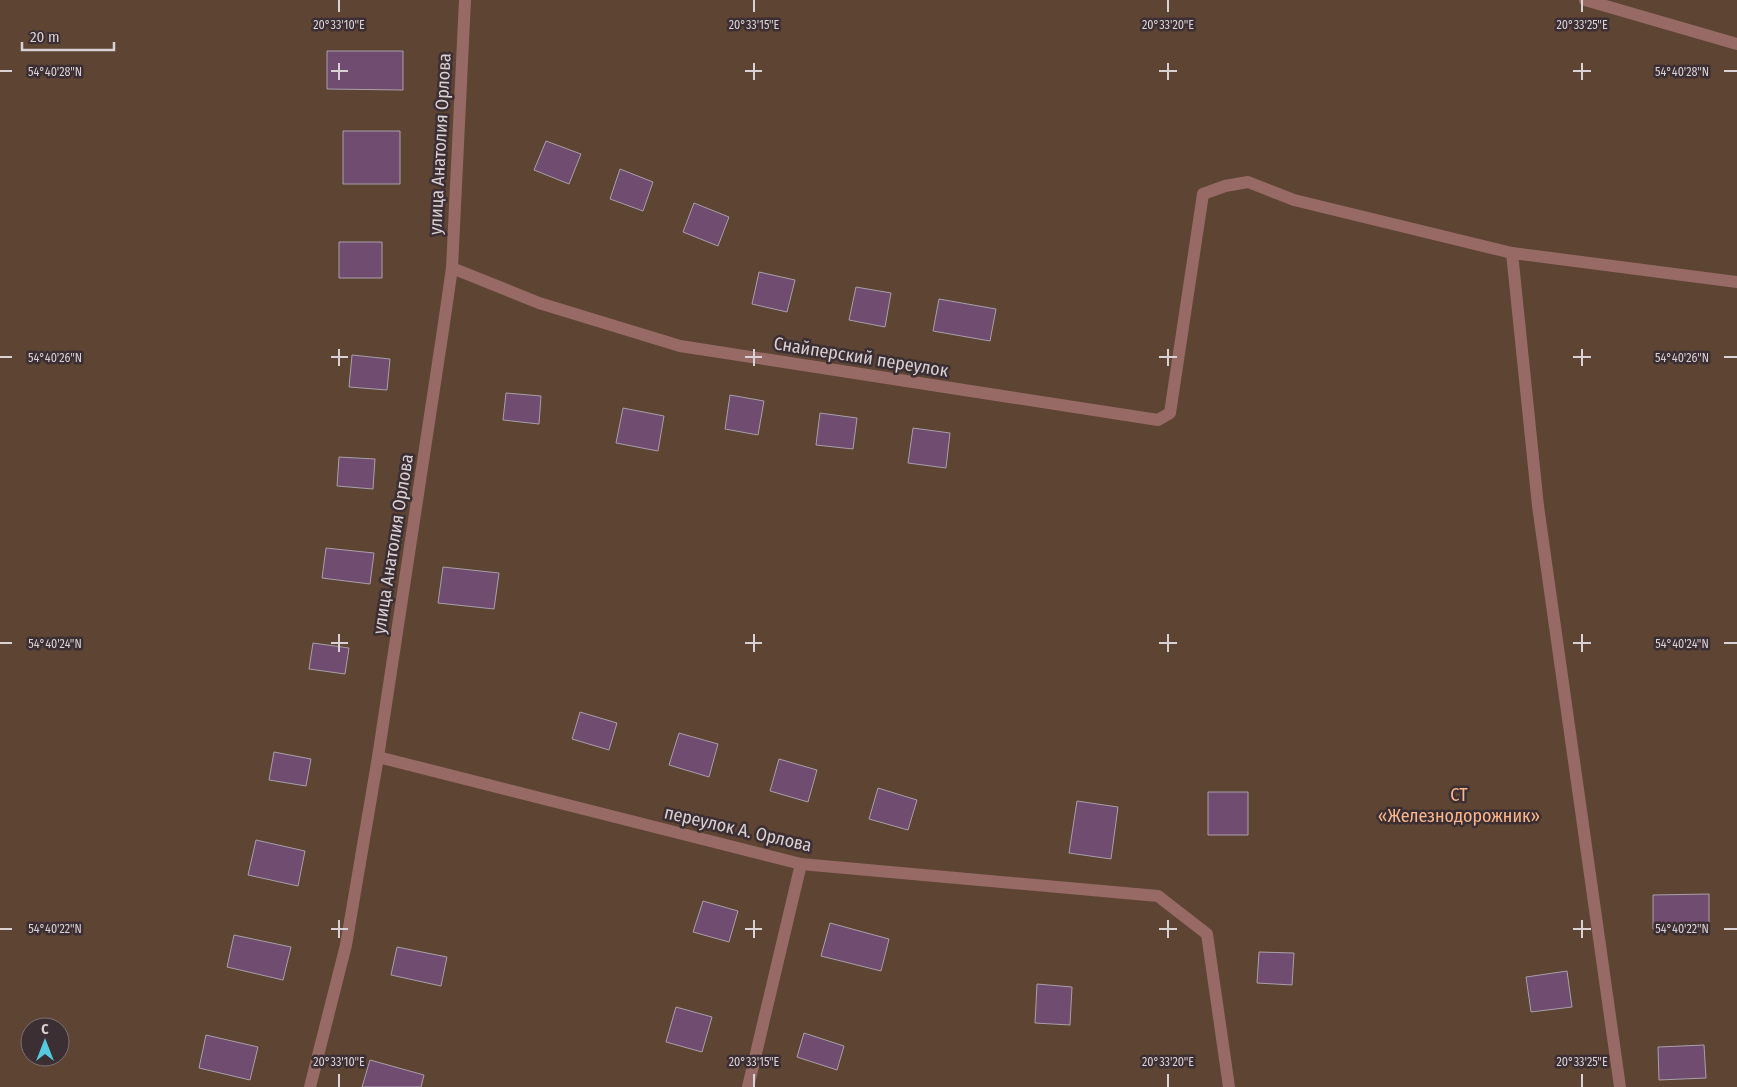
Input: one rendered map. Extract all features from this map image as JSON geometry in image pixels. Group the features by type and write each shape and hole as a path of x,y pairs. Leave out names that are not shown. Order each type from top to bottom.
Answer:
{"street":[{"name":"улица Анатолия Орлова","path":"310,1087 346,945 378,756 452,268 465,0"},
{"path":"1584,0 1737,44"},
{"name":"Снайперский переулок","path":"452,268 539,303 680,346 1158,420 1170,413 1203,194 1226,186 1248,182 1294,200 1512,253"},
{"path":"1620,1087 1538,506 1512,253 1737,282"},
{"name":"переулок А. Орлова","path":"378,756 801,864 1158,896 1207,934 1229,1087"},
{"path":"748,1087 801,864"}],"green space":[{"name":"СТ «Железнодорожник»","path":"0,0 1737,0 1737,1087 0,1087"}],"building":[{"path":"327,51 403,51 403,90 327,89"},
{"path":"343,131 400,131 400,184 343,184"},
{"path":"546,141 581,154 569,184 534,170"},
{"path":"620,169 653,182 643,211 610,199"},
{"path":"694,203 729,217 718,246 683,232"},
{"path":"339,242 382,242 382,278 339,278"},
{"path":"759,272 795,280 787,312 752,304"},
{"path":"856,287 891,293 885,327 849,320"},
{"path":"939,299 996,309 990,341 933,331"},
{"path":"352,355 390,359 387,390 349,387"},
{"path":"506,393 541,396 539,424 503,420"},
{"path":"730,395 764,401 758,435 725,429"},
{"path":"623,408 664,416 658,451 616,443"},
{"path":"820,413 857,418 853,449 816,445"},
{"path":"913,428 950,433 946,468 908,463"},
{"path":"339,457 375,459 373,489 337,486"},
{"path":"326,548 374,553 370,584 322,578"},
{"path":"443,567 499,573 494,609 438,603"},
{"path":"313,643 349,648 345,674 309,669"},
{"path":"580,712 617,723 609,750 572,739"},
{"path":"679,733 718,744 709,777 669,765"},
{"path":"274,752 311,759 306,786 269,780"},
{"path":"779,759 817,770 808,802 770,791"},
{"path":"878,788 917,800 908,830 869,819"},
{"path":"1208,792 1248,792 1248,835 1208,835"},
{"path":"1077,801 1118,807 1111,859 1069,853"},
{"path":"256,840 305,851 298,886 248,875"},
{"path":"1709,894 1709,928 1653,929 1653,895"},
{"path":"703,901 738,911 729,942 693,932"},
{"path":"830,923 889,939 881,971 821,956"},
{"path":"234,935 291,947 283,980 227,967"},
{"path":"397,947 447,957 441,986 391,975"},
{"path":"1259,952 1294,953 1292,985 1257,983"},
{"path":"1567,971 1572,1007 1531,1012 1526,977"},
{"path":"1037,984 1072,987 1070,1025 1035,1023"},
{"path":"676,1007 712,1017 702,1052 666,1042"},
{"path":"804,1033 844,1046 837,1070 797,1057"},
{"path":"206,1035 258,1047 250,1080 199,1068"},
{"path":"1704,1045 1706,1078 1659,1080 1658,1047"},
{"path":"370,1060 424,1075 421,1087 362,1087"}]}
